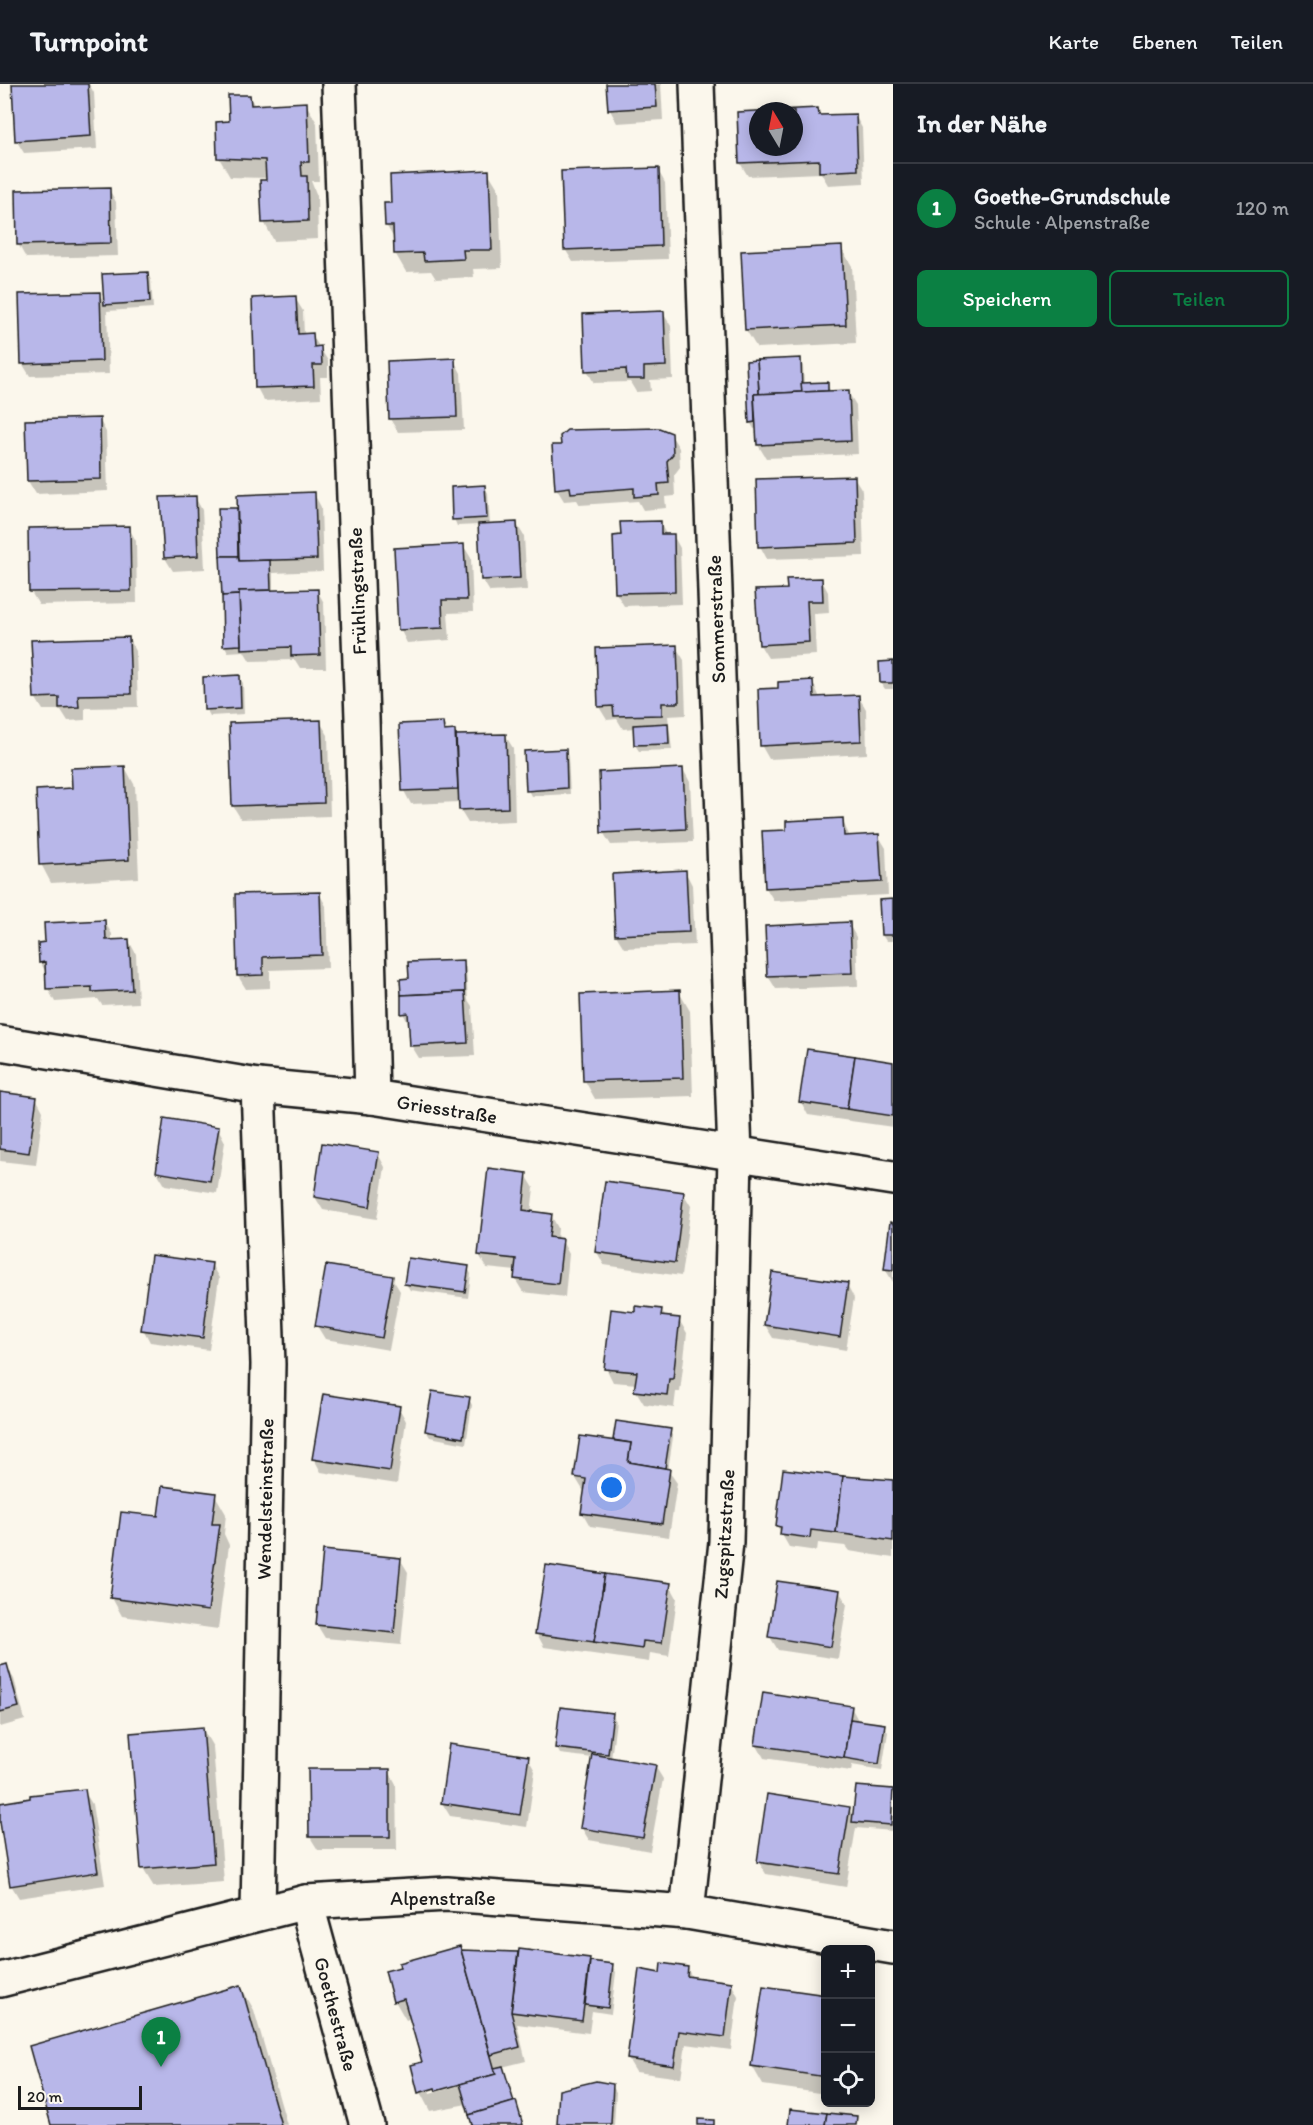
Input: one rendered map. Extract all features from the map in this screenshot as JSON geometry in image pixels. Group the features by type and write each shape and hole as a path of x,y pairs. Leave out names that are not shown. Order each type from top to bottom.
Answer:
{"street":[{"name":"Frühlingstraße","path":"339,84 362,718 372,1097"},
{"name":"Sommerstraße","path":"697,84 735,1155"},
{"name":"Griesstraße","path":"0,1043 258,1086 372,1097 893,1178"},
{"name":"Wendelsteinstraße","path":"258,1086 268,1364 258,1913"},
{"name":"Zugspitzstraße","path":"687,1912 726,1542 735,1155"},
{"name":"Alpenstraße","path":"0,1980 306,1902 447,1894 687,1912 893,1947"},
{"name":"Goethestraße","path":"306,1902 367,2125"}],"building":[{"path":"12,84 88,84 91,136 15,141"},
{"path":"606,84 655,84 657,107 608,110"},
{"path":"228,95 250,95 251,105 307,102 309,162 301,162 302,176 307,176 308,221 262,223 260,180 266,180 265,160 217,158 216,122 229,121"},
{"path":"818,108 819,115 856,114 858,170 819,172 819,160 739,163 737,112 749,111 749,156 803,156 803,109"},
{"path":"659,168 661,246 564,250 561,171"},
{"path":"489,170 492,250 463,250 464,259 424,261 423,253 394,254 393,226 385,226 384,203 391,203 390,175"},
{"path":"110,188 111,243 17,245 16,190"},
{"path":"842,246 846,325 745,330 741,251"},
{"path":"148,272 150,302 104,305 102,274"},
{"path":"100,292 102,361 21,364 19,294"},
{"path":"296,296 298,334 313,333 314,347 321,346 322,365 313,365 314,386 255,388 252,298"},
{"path":"664,311 666,366 644,367 644,379 627,379 626,369 585,371 583,314"},
{"path":"455,358 457,417 389,419 387,361"},
{"path":"801,358 802,392 759,394 757,360"},
{"path":"757,360 759,394 754,394 755,422 749,423 746,361"},
{"path":"828,382 828,391 802,392 801,383"},
{"path":"849,390 851,441 757,445 754,394"},
{"path":"100,418 101,479 27,481 25,420"},
{"path":"659,428 672,433 673,454 667,461 669,483 658,484 659,495 634,497 634,488 571,493 570,487 555,489 552,445 561,445 560,436 567,430"},
{"path":"855,476 857,543 758,547 756,479"},
{"path":"485,485 487,518 452,520 451,487"},
{"path":"315,492 317,559 239,561 237,495"},
{"path":"196,496 198,556 164,558 160,497"},
{"path":"218,508 237,508 238,556 220,556"},
{"path":"661,521 661,534 674,534 675,592 615,593 613,536 621,535 620,522"},
{"path":"517,522 520,578 481,580 478,524"},
{"path":"130,526 131,591 29,592 28,528"},
{"path":"464,544 467,600 442,600 443,628 398,630 394,548"},
{"path":"220,556 238,556 239,561 270,560 271,590 239,591 239,595 222,596"},
{"path":"822,578 823,601 807,601 809,642 759,645 755,590 787,589 786,579"},
{"path":"318,589 320,655 291,656 291,647 241,649 239,591"},
{"path":"239,595 241,645 223,646 222,596"},
{"path":"129,637 131,694 78,695 79,707 59,708 59,697 34,698 31,640"},
{"path":"677,645 679,703 662,703 662,715 614,716 613,706 598,707 596,648"},
{"path":"893,661 893,683 880,683 879,662"},
{"path":"240,675 241,708 204,710 203,677"},
{"path":"813,680 814,697 859,695 861,741 760,746 758,689 778,688 778,682"},
{"path":"321,720 324,803 232,806 229,723"},
{"path":"443,722 444,731 455,730 458,789 402,791 399,724"},
{"path":"668,723 669,744 634,745 633,725"},
{"path":"506,734 508,808 459,810 456,735"},
{"path":"566,749 567,788 526,791 524,751"},
{"path":"125,766 129,860 39,865 36,790 72,788 71,768"},
{"path":"683,768 686,829 601,833 599,772"},
{"path":"843,818 844,836 879,834 882,882 765,888 762,831 786,830 786,821"},
{"path":"686,870 689,932 615,935 612,874"},
{"path":"320,892 322,955 263,957 263,975 237,976 235,894"},
{"path":"893,899 893,935 881,935 879,900"},
{"path":"105,920 106,940 129,939 132,990 92,992 92,987 46,989 45,962 39,963 38,943 45,942 44,923"},
{"path":"850,922 852,973 767,976 765,926"},
{"path":"464,960 465,992 401,995 400,979 409,978 408,962"},
{"path":"680,990 683,1078 583,1081 580,994"},
{"path":"465,992 468,1043 410,1046 408,1013 401,1014 401,995"},
{"path":"807,1049 855,1056 847,1109 799,1102"},
{"path":"855,1056 893,1062 893,1116 847,1109"},
{"path":"0,1092 37,1097 29,1153 0,1149"},
{"path":"164,1118 219,1127 210,1181 156,1172"},
{"path":"322,1143 379,1152 370,1207 314,1197"},
{"path":"488,1168 527,1173 523,1210 552,1214 549,1237 563,1239 558,1284 514,1279 516,1259 478,1255"},
{"path":"605,1181 684,1192 675,1263 595,1252"},
{"path":"890,1222 893,1223 893,1270 884,1269"},
{"path":"151,1255 212,1263 203,1338 141,1330"},
{"path":"408,1258 469,1266 465,1292 404,1284"},
{"path":"326,1265 393,1276 382,1338 315,1326"},
{"path":"772,1272 848,1283 840,1337 764,1325"},
{"path":"635,1306 662,1309 661,1316 680,1318 673,1379 669,1379 667,1395 634,1391 637,1372 604,1369 611,1309 635,1312"},
{"path":"432,1391 470,1397 463,1438 425,1431"},
{"path":"323,1394 400,1406 390,1471 312,1459"},
{"path":"616,1421 671,1429 665,1468 628,1462 631,1443 613,1440"},
{"path":"580,1436 631,1443 628,1462 670,1469 662,1524 581,1513 586,1479 574,1477"},
{"path":"783,1469 843,1476 836,1533 811,1530 810,1538 780,1534 781,1527 776,1526"},
{"path":"843,1476 893,1480 893,1541 836,1533"},
{"path":"162,1486 216,1493 212,1524 220,1524 208,1611 110,1598 121,1512 158,1516"},
{"path":"323,1550 401,1558 394,1633 316,1625"},
{"path":"546,1565 605,1574 594,1642 535,1634"},
{"path":"605,1574 671,1583 662,1643 643,1641 642,1649 594,1642"},
{"path":"777,1581 840,1590 831,1647 768,1637"},
{"path":"7,1664 19,1707 0,1712 0,1666"},
{"path":"763,1692 852,1706 844,1758 755,1745"},
{"path":"560,1707 613,1713 608,1754 555,1748"},
{"path":"850,1719 885,1724 879,1764 844,1758"},
{"path":"203,1727 214,1863 141,1869 130,1733"},
{"path":"449,1744 529,1756 520,1815 441,1803"},
{"path":"592,1754 656,1765 643,1838 580,1828"},
{"path":"308,1769 390,1769 390,1837 309,1837"},
{"path":"856,1786 893,1789 891,1825 852,1822"},
{"path":"85,1789 98,1872 10,1886 0,1822 0,1803 30,1798 30,1795"},
{"path":"767,1794 850,1807 839,1874 757,1862"},
{"path":"460,1946 496,2074 436,2091 435,2088 418,2093 411,2065 422,2062 404,1999 393,2002 385,1971 400,1967 399,1963"},
{"path":"519,1949 590,1958 582,2021 511,2012"},
{"path":"461,1950 518,1952 511,2012 520,2047 491,2055"},
{"path":"590,1961 613,1964 608,2008 585,2005"},
{"path":"661,1963 688,1967 687,1976 732,1982 725,2037 679,2031 674,2066 627,2059 639,1969 660,1973"},
{"path":"241,1985 281,2125 51,2125 29,2046"},
{"path":"763,1986 821,1994 821,2076 751,2066"},
{"path":"503,2066 514,2102 469,2115 460,2084 496,2074 494,2068"},
{"path":"596,2081 613,2084 611,2124 557,2124 559,2090"},
{"path":"516,2101 523,2125 472,2125 469,2115"},
{"path":"790,2109 827,2113 825,2125 788,2125"},
{"path":"827,2113 857,2116 856,2125 825,2125"},
{"path":"698,2119 714,2120 714,2125 698,2125"}],"place":[{"name":"Goethe-Grundschule","path":"161,2067"}]}
